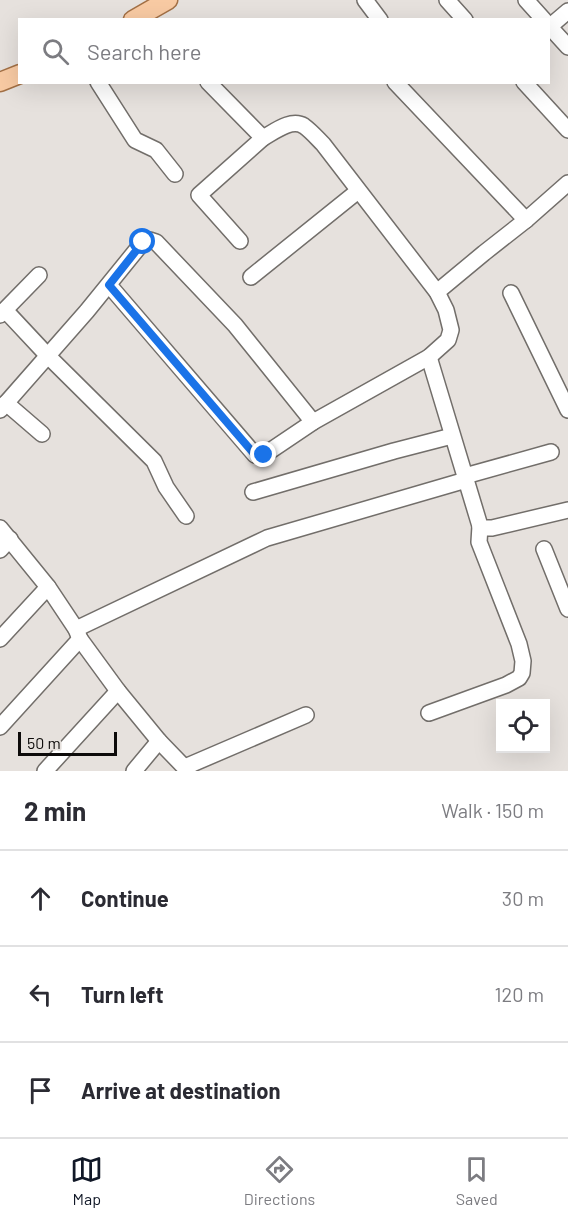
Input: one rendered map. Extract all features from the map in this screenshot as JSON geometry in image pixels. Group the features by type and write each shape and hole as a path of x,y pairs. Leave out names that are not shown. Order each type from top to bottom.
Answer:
{"main road":[{"path":"140,18 168,0"},
{"path":"0,82 18,75"}],"street":[{"path":"365,0 378,18"},
{"path":"447,0 463,18"},
{"path":"526,0 542,18"},
{"path":"550,24 568,11"},
{"path":"550,27 568,47"},
{"path":"99,84 135,140 156,150 175,174"},
{"path":"210,84 263,138"},
{"path":"397,84 526,220"},
{"path":"526,84 568,130"},
{"path":"109,285 255,455 264,455 313,422 429,357 451,335 446,310 436,292 323,144 304,126 294,123 263,138 199,195 240,242"},
{"path":"436,292 568,183"},
{"path":"250,277 358,191"},
{"path":"42,434 3,406 109,285 143,242 150,240 156,242 235,325 313,422"},
{"path":"39,275 2,312 154,460 166,487 186,516"},
{"path":"511,292 568,410"},
{"path":"429,357 480,526 479,542 524,661 522,673 514,682 429,713"},
{"path":"253,492 452,436"},
{"path":"0,728 78,634 267,538 551,452"},
{"path":"480,526 492,528 568,510"},
{"path":"3,539 48,587 118,691 159,741 186,769 306,715"},
{"path":"544,549 568,609"},
{"path":"0,639 48,587"},
{"path":"45,771 118,691"},
{"path":"134,771 159,741"}],"route":[{"path":"143,242 109,285 255,455 264,455"}]}
